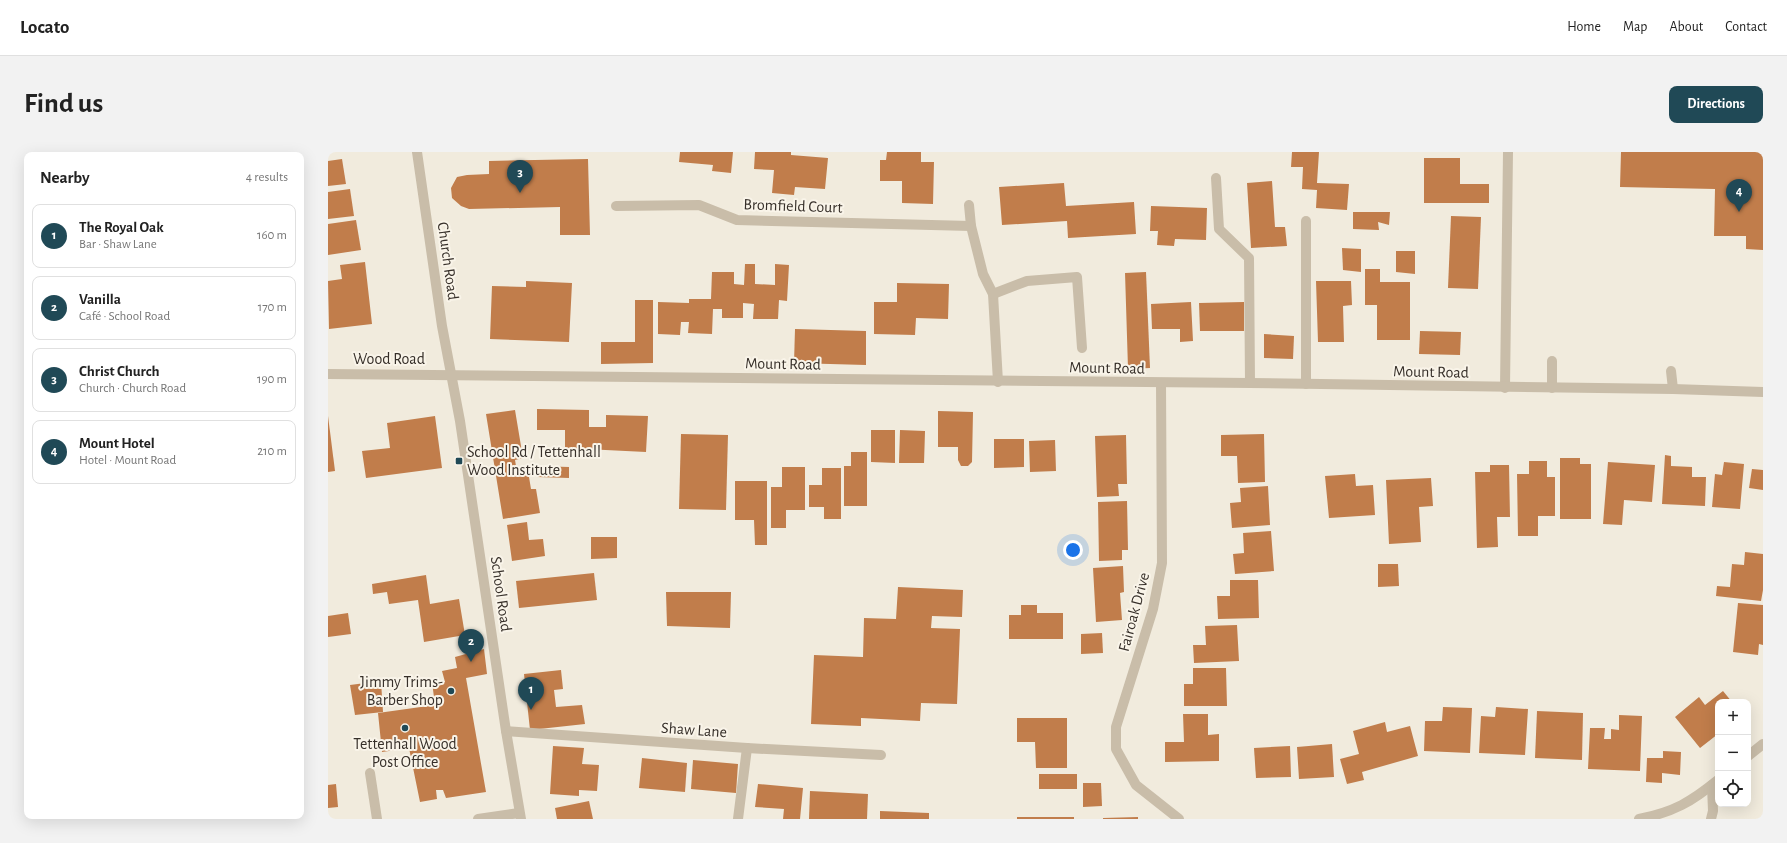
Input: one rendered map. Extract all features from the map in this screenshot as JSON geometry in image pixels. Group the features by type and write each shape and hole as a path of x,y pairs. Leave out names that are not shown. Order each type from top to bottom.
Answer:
{"street":[{"name":"Church Road","path":"417,152 450,374"},
{"path":"1505,388 1508,152"},
{"path":"1216,178 1219,229 1249,258 1250,384"},
{"name":"Bromfield Court","path":"616,206 699,205 737,220 971,226"},
{"path":"969,205 971,226 983,274 993,294 998,382"},
{"path":"1306,221 1306,384"},
{"path":"993,294 1027,281 1077,277 1082,348"},
{"path":"1552,360 1552,388"},
{"path":"1672,371 1674,389"},
{"name":"Wood Road","path":"328,374 450,374"},
{"name":"Mount Road","path":"450,374 1161,384 1306,384 1505,388 1674,389 1763,392"},
{"name":"School Road","path":"450,374 462,436 520,816"},
{"name":"Fairoak Drive","path":"1161,384 1162,563 1153,610 1116,727 1116,749 1136,785 1179,819"},
{"name":"Shaw Lane","path":"506,731 747,748 881,755"},
{"path":"1751,754 1763,744"},
{"path":"738,819 747,748"},
{"path":"370,773 377,819"},
{"path":"1639,819 1662,815 1693,800 1715,782"},
{"path":"1710,819 1713,811 1715,782"},
{"path":"478,819 520,816"}],"building":[{"path":"680,152 733,152 731,173 712,171 713,165 679,162"},
{"path":"755,152 791,152 791,155 828,158 825,189 795,187 794,195 772,193 774,170 754,169"},
{"path":"887,152 921,152 921,162 934,162 933,204 902,203 902,181 880,181 880,160 886,160"},
{"path":"1292,152 1319,152 1317,183 1349,184 1347,210 1316,208 1317,190 1302,189 1303,167 1291,167"},
{"path":"1621,152 1763,152 1763,250 1746,249 1746,236 1714,236 1715,189 1620,187"},
{"path":"1424,158 1460,158 1460,184 1489,184 1489,203 1424,203"},
{"path":"342,159 346,184 328,186 328,161"},
{"path":"588,159 590,235 560,235 560,207 469,209 461,206 452,198 451,188 457,177 489,174 489,161"},
{"path":"1272,181 1275,227 1285,227 1287,246 1251,248 1247,183"},
{"path":"1064,183 1066,206 1134,202 1136,234 1068,238 1067,221 1002,225 999,187"},
{"path":"350,189 354,216 328,219 328,192"},
{"path":"1151,206 1207,208 1206,240 1175,239 1174,246 1157,245 1158,231 1150,231"},
{"path":"1353,212 1390,212 1389,225 1378,222 1379,230 1353,229"},
{"path":"1451,216 1481,217 1478,289 1448,288"},
{"path":"356,220 361,250 328,255 328,224"},
{"path":"1342,248 1361,249 1361,272 1343,270"},
{"path":"1396,251 1415,251 1415,274 1396,272"},
{"path":"365,262 372,324 329,329 328,281 342,279 340,265"},
{"path":"745,264 755,264 755,284 775,285 775,264 789,265 787,301 779,300 778,319 753,319 754,304 743,303 743,318 722,318 722,309 713,309 712,334 688,333 689,322 681,322 680,335 658,334 658,302 689,303 689,299 711,299 712,272 734,272 734,284 744,285"},
{"path":"1365,269 1380,269 1380,282 1410,282 1410,340 1377,340 1377,305 1365,305"},
{"path":"1146,272 1150,368 1128,369 1125,273"},
{"path":"526,281 572,283 569,342 490,339 492,286 526,287"},
{"path":"1316,281 1351,281 1352,305 1343,306 1344,342 1318,342"},
{"path":"897,283 949,284 948,319 916,318 915,335 874,334 874,302 897,302"},
{"path":"635,300 653,300 653,363 601,364 601,342 635,342"},
{"path":"1191,302 1193,341 1180,342 1180,329 1152,329 1151,304"},
{"path":"1244,302 1244,331 1200,331 1199,303"},
{"path":"795,329 866,331 866,365 794,363"},
{"path":"1420,331 1461,332 1460,355 1419,354"},
{"path":"1264,334 1294,336 1293,359 1264,358"},
{"path":"537,409 589,410 589,427 606,427 606,415 648,416 646,452 565,448 565,430 537,430"},
{"path":"515,410 523,458 515,460 517,472 528,471 531,489 536,489 540,513 503,519 486,414"},
{"path":"938,411 973,412 972,462 968,466 961,466 958,460 958,447 938,447"},
{"path":"328,416 335,471 328,472"},
{"path":"435,416 442,468 366,478 362,451 390,448 387,423"},
{"path":"871,430 895,430 895,463 871,462"},
{"path":"900,430 925,431 924,463 899,463"},
{"path":"681,434 728,435 726,510 679,509"},
{"path":"1264,434 1265,482 1238,483 1237,456 1221,456 1221,435"},
{"path":"1126,435 1127,484 1118,484 1119,496 1097,497 1095,436"},
{"path":"994,439 1024,439 1024,467 994,468"},
{"path":"1055,440 1056,471 1030,472 1029,441"},
{"path":"851,452 867,452 867,506 844,506 844,466 851,466"},
{"path":"1665,455 1671,456 1671,466 1692,467 1692,477 1706,477 1705,506 1662,504"},
{"path":"1560,458 1580,458 1580,464 1591,464 1591,519 1560,519"},
{"path":"1529,461 1547,461 1547,477 1555,477 1555,516 1538,516 1538,536 1518,536 1517,474 1529,474"},
{"path":"1608,462 1655,465 1652,502 1624,500 1622,525 1603,524"},
{"path":"1724,462 1744,464 1740,509 1712,507 1715,474 1722,475"},
{"path":"1490,465 1509,465 1510,517 1497,517 1498,547 1477,548 1475,472 1490,472"},
{"path":"537,466 569,467 569,478 537,477"},
{"path":"782,467 805,467 805,510 786,510 786,528 771,528 771,487 782,487"},
{"path":"822,468 841,468 841,519 824,519 824,507 809,507 809,485 822,485"},
{"path":"1752,469 1763,470 1763,490 1749,488"},
{"path":"1355,474 1356,486 1373,485 1375,515 1329,518 1325,476"},
{"path":"1431,478 1433,506 1419,507 1421,542 1389,544 1386,480"},
{"path":"735,481 767,481 767,545 755,545 754,520 735,520"},
{"path":"1268,486 1270,525 1232,528 1230,503 1241,502 1240,488"},
{"path":"1127,501 1128,550 1122,550 1122,560 1099,561 1098,502"},
{"path":"527,522 529,540 543,539 545,556 512,561 507,525"},
{"path":"1271,531 1274,571 1235,574 1233,554 1244,553 1243,533"},
{"path":"591,537 617,537 617,558 591,559"},
{"path":"1745,552 1763,554 1763,590 1761,601 1716,596 1717,586 1730,587 1732,564 1744,565"},
{"path":"1378,564 1398,564 1399,586 1378,587"},
{"path":"1123,566 1124,592 1120,593 1122,620 1096,622 1093,568"},
{"path":"594,573 597,600 519,608 516,581"},
{"path":"426,575 430,604 459,599 465,635 424,642 418,600 389,604 387,592 373,594 372,584"},
{"path":"1230,580 1258,580 1259,618 1218,619 1217,596 1230,596"},
{"path":"898,587 963,590 962,617 932,616 931,628 960,629 957,704 921,703 920,721 861,718 861,726 811,724 814,655 863,657 864,618 896,619"},
{"path":"666,592 731,592 730,628 667,626"},
{"path":"1738,603 1763,605 1763,645 1759,644 1758,655 1733,652"},
{"path":"1021,605 1037,605 1037,613 1063,613 1063,639 1009,639 1009,615 1021,615"},
{"path":"348,613 351,634 328,637 328,616"},
{"path":"1237,625 1239,661 1194,663 1193,645 1206,645 1205,626"},
{"path":"1102,633 1103,653 1081,654 1081,634"},
{"path":"484,649 487,674 466,678 486,792 446,798 443,790 436,790 437,799 420,802 409,748 382,752 378,713 435,705 432,682 445,682 442,671 457,668 455,657"},
{"path":"1193,668 1226,668 1227,706 1184,706 1184,684 1193,684"},
{"path":"561,670 563,689 554,690 556,707 582,705 585,724 530,730 524,674"},
{"path":"381,681 383,712 355,715 350,685"},
{"path":"1723,691 1730,699 1715,699 1715,736 1700,748 1675,717 1699,697 1705,705"},
{"path":"1443,707 1472,708 1470,753 1424,751 1425,721 1442,721"},
{"path":"1496,707 1528,709 1525,755 1479,753 1481,716 1495,717"},
{"path":"1537,711 1583,713 1582,760 1535,758"},
{"path":"1183,714 1208,714 1208,735 1219,734 1219,761 1165,762 1165,742 1184,742"},
{"path":"1619,715 1642,716 1640,771 1588,769 1590,728 1605,728 1604,739 1611,739 1611,729 1619,730"},
{"path":"1017,718 1067,718 1067,768 1036,768 1035,742 1017,742"},
{"path":"1385,722 1387,732 1410,726 1418,756 1362,772 1364,780 1347,784 1340,759 1359,754 1353,731"},
{"path":"1332,744 1334,777 1299,779 1297,747"},
{"path":"553,746 584,748 582,764 599,765 597,791 579,790 579,796 550,794"},
{"path":"1290,746 1291,777 1256,778 1254,748"},
{"path":"1663,751 1681,752 1680,775 1662,773 1662,783 1646,782 1647,758 1663,758"},
{"path":"642,758 687,763 685,792 639,788"},
{"path":"693,760 738,764 736,793 691,789"},
{"path":"1039,774 1077,774 1077,789 1039,789"},
{"path":"1083,783 1101,783 1102,806 1083,807"},
{"path":"336,784 338,807 328,808 328,785"},
{"path":"758,784 803,788 800,819 783,819 784,809 755,807"},
{"path":"810,791 868,794 867,819 809,819"},
{"path":"589,801 593,819 557,819 555,808"},
{"path":"880,811 929,813 929,819 880,819"},
{"path":"1017,817 1074,817 1074,819 1017,819"},
{"path":"1138,817 1138,819 1103,819 1103,818"}],"place":[{"name":"Christ Church","path":"520,193"},
{"name":"Mount Hotel","path":"1739,212"},
{"name":"School Rd / Tettenhall Wood Institute","path":"459,461"},
{"name":"Vanilla","path":"471,662"},
{"name":"Jimmy Trims- Barber Shop","path":"451,691"},
{"name":"The Royal Oak","path":"531,710"},
{"name":"Tettenhall Wood Post Office","path":"405,728"}]}
